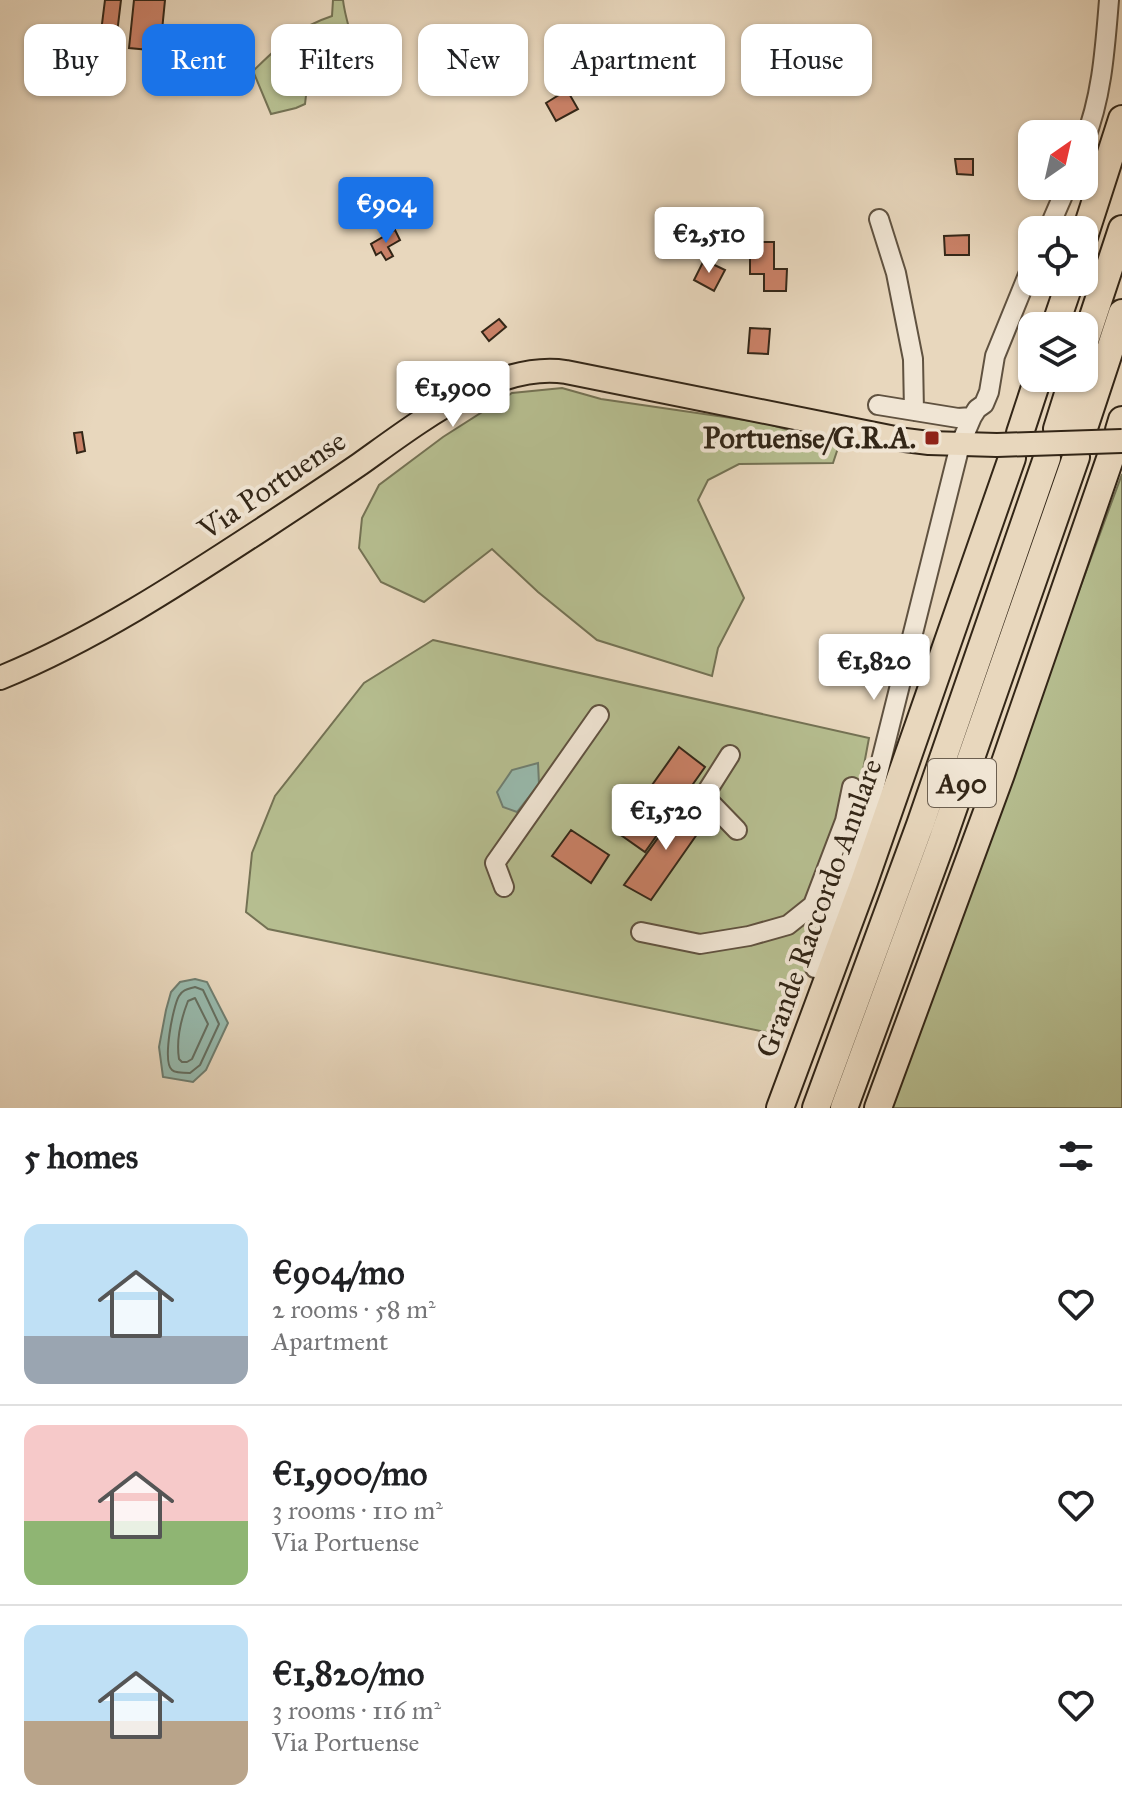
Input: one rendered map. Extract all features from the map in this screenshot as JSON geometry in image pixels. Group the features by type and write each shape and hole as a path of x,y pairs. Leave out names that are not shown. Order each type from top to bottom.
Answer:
{"highway":[{"path":"1091,216 1122,119"},
{"path":"1095,312 1122,229"},
{"path":"1083,431 1122,313"},
{"path":"1020,433 1033,392"},
{"path":"1057,429 1069,392"},
{"path":"878,1108 1001,774 1118,437"},
{"name":"Grande Raccordo Anulare","path":"780,1108 864,882 1004,452"},
{"name":"A90","path":"844,1108 942,841 1076,457"},
{"name":"A90","path":"816,1108 920,825 1047,458"}],"main road":[{"name":"Via Portuense","path":"0,678 60,650 143,604 263,529 460,397 480,387 533,371 566,372 879,436 1004,452 1118,437"}],"street":[{"path":"1092,120 1102,75 1109,0"},
{"path":"879,219 896,273 913,359 914,411"},
{"path":"815,968 873,793 960,445 972,417 984,404 989,392 995,356 1019,296"},
{"path":"878,405 958,418 972,417"},
{"path":"504,887 495,863 599,715"},
{"path":"730,755 704,796 737,830"},
{"path":"641,932 700,944 749,936 788,925 813,905 845,821 852,787"}],"green space":[{"path":"333,0 343,0 348,24 313,24 319,21 332,16"},
{"path":"271,54 271,96 306,96 305,104 271,114 255,69"},
{"path":"562,388 601,399 765,423 839,445 833,463 739,464 708,480 698,500 744,598 718,648 712,676 597,640 492,549 424,602 381,582 359,548 362,518 379,485 443,437 512,393"},
{"path":"1122,474 1122,1108 888,1108"},
{"path":"433,640 869,738 858,797 864,798 785,1036 268,929 246,912 252,853 275,796 364,683"}],"water":[{"path":"538,763 539,784 517,812 503,807 497,792 512,770"},
{"path":"195,979 207,982 228,1023 206,1070 193,1082 163,1077 159,1047 171,992 180,982"}],"building":[{"path":"105,0 121,0 118,24 102,24"},
{"path":"134,0 165,0 163,24 142,24 142,49 129,48"},
{"path":"557,96 570,96 578,109 556,121 546,103"},
{"path":"955,159 973,159 973,175 957,174"},
{"path":"395,230 400,240 388,247 393,256 386,260 381,252 376,255 371,244"},
{"path":"969,235 969,255 945,255 944,236"},
{"path":"750,242 774,242 774,269 787,269 786,291 764,291 764,274 750,274"},
{"path":"704,260 725,270 714,291 694,280"},
{"path":"499,319 506,327 489,341 482,332"},
{"path":"750,328 770,329 768,354 748,353"},
{"path":"82,432 85,451 77,453 74,433"},
{"path":"679,747 705,767 645,852 618,833"},
{"path":"684,802 707,820 651,900 624,885"},
{"path":"571,830 609,855 591,883 552,856"}],"place":[{"name":"Portuense/G.R.A.","path":"932,438"}]}
